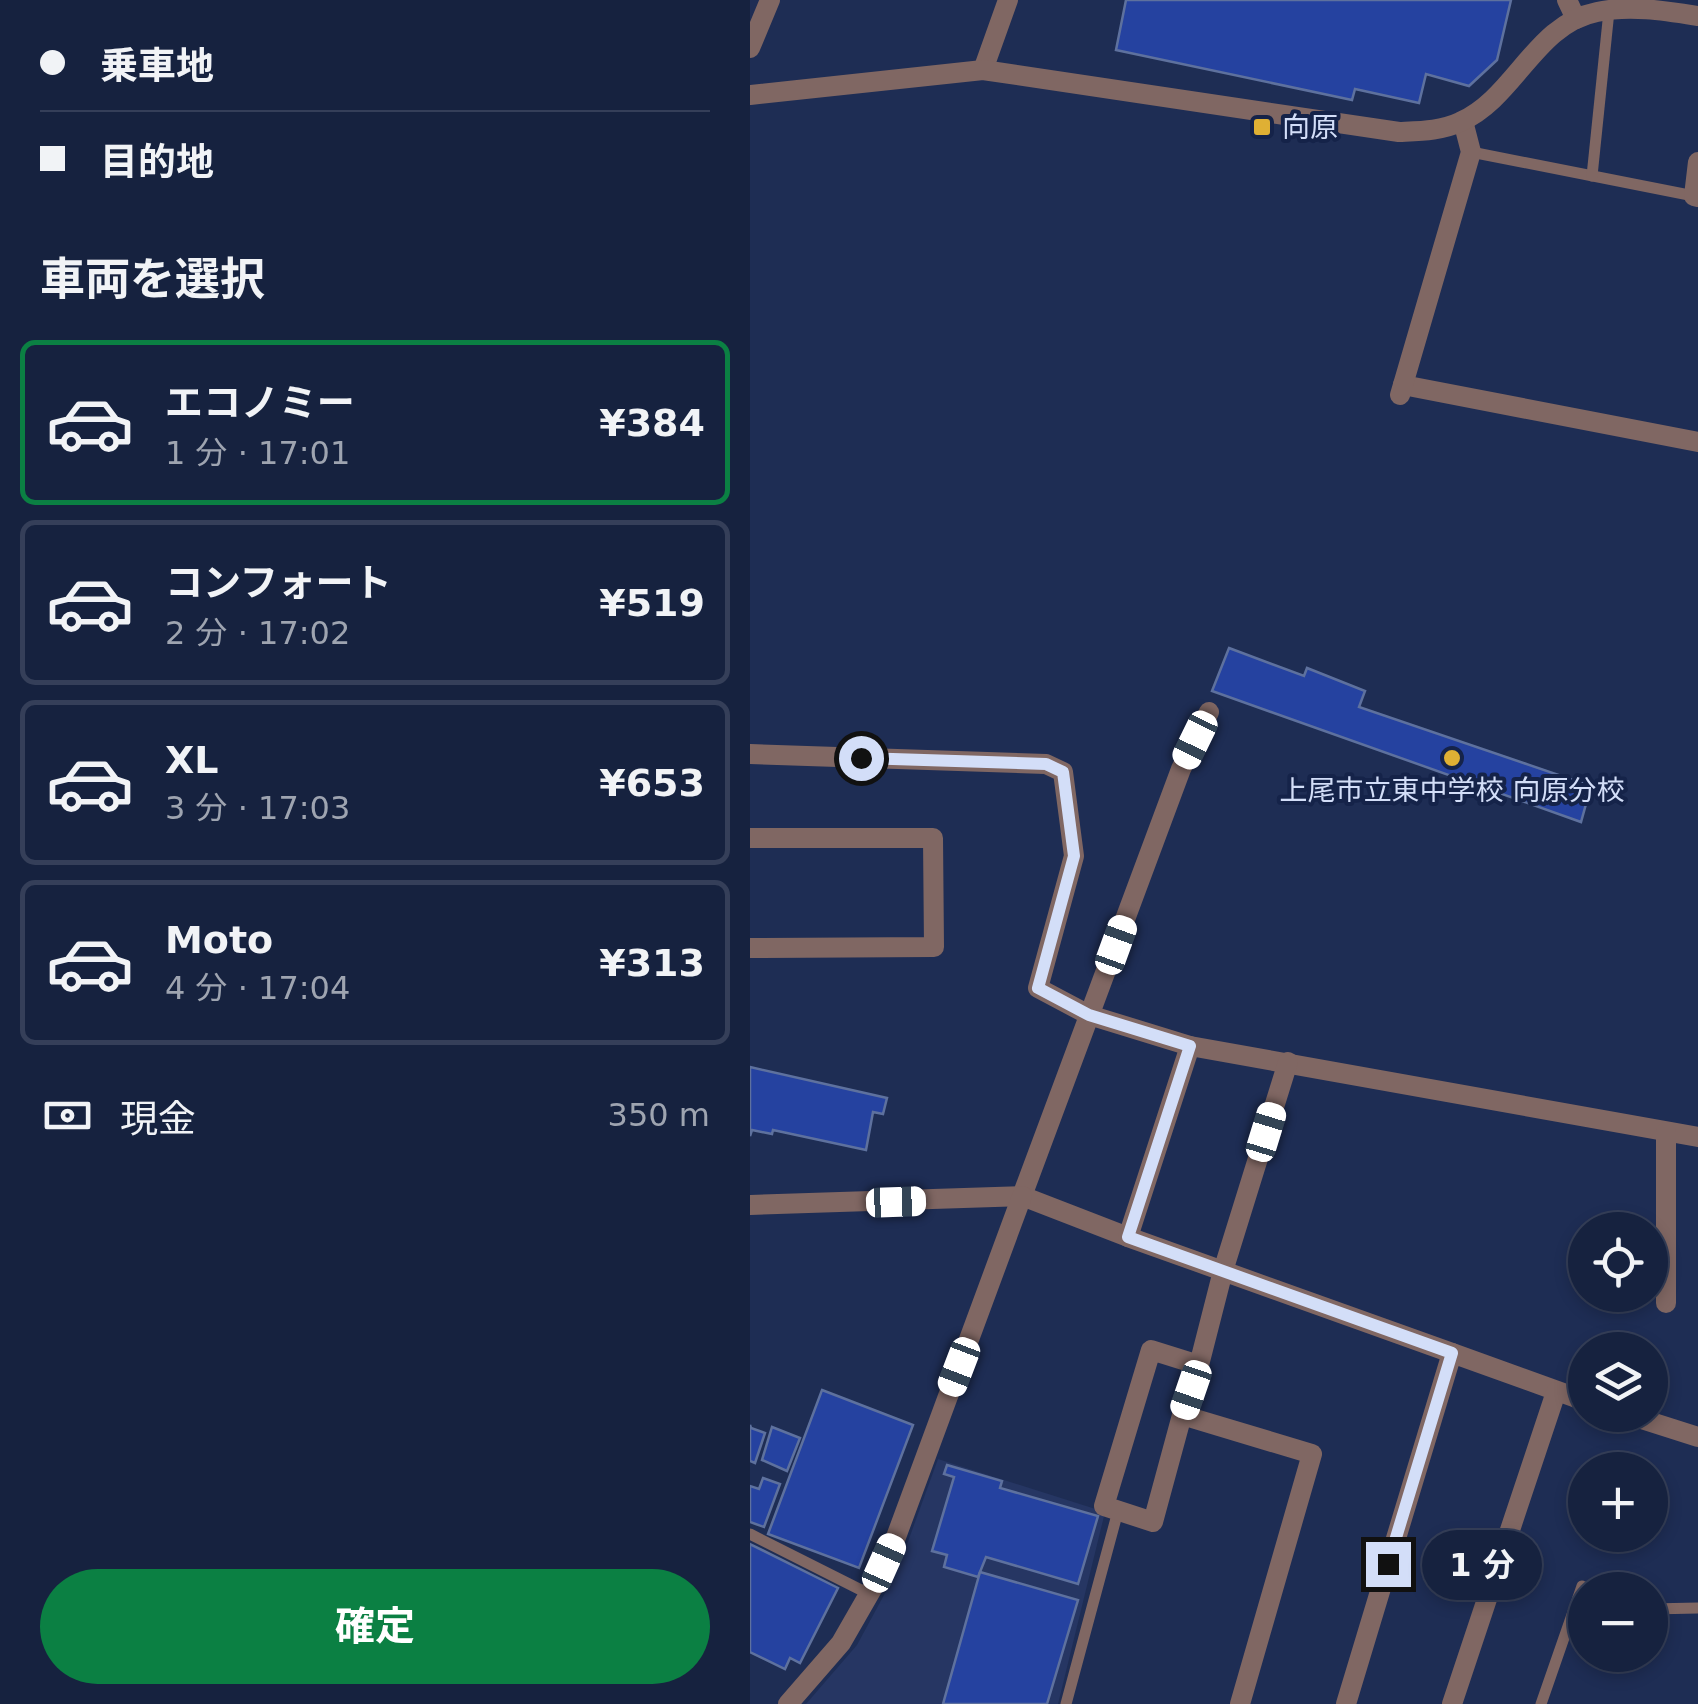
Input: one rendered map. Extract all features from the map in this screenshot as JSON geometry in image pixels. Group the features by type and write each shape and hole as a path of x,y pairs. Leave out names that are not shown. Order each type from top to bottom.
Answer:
{"street":[{"path":"750,48 770,0"},
{"path":"983,70 1008,0"},
{"path":"750,95 983,70 1399,132 1442,128 1463,121 1494,98 1572,10 1639,9 1698,16"},
{"path":"1463,121 1470,152 1401,391 1698,442"},
{"path":"1696,196 1698,162"},
{"path":"788,1704 841,1643 896,1537 1181,769 1209,712"},
{"path":"750,754 1046,764 1063,772 1074,856 1038,988 1089,1015 1190,1046 1698,1137"},
{"path":"750,838 932,838 934,946 750,948"},
{"path":"1128,1237 1190,1046"},
{"path":"1199,1364 1150,1350 1104,1506 1153,1522 1199,1364 1223,1271 1288,1062"},
{"path":"1666,1132 1666,1212"},
{"path":"750,1205 1022,1196 1568,1396"},
{"path":"1346,1704 1452,1353"},
{"path":"1452,1704 1556,1392"},
{"path":"1182,1414 1312,1454 1240,1704"},
{"path":"1668,1427 1698,1437"}],"lane":[{"path":"1592,176 1609,11"},
{"path":"1470,152 1696,196"},
{"path":"1066,1704 1118,1511"},
{"path":"750,1534 869,1594"},
{"path":"1668,1609 1698,1608"},
{"path":"1541,1704 1568,1626"}],"shaded area":[{"path":"938,1459 1105,1512 1058,1704 806,1704 857,1645 898,1569"}],"building":[{"path":"1126,0 1511,0 1497,60 1469,86 1426,74 1419,103 1355,89 1352,100 1116,50"},
{"path":"1229,648 1304,676 1307,668 1365,691 1359,707 1591,786 1581,822 1212,691"},
{"path":"750,1067 887,1098 883,1114 873,1112 866,1150 773,1130 772,1134 752,1130 750,1136"},
{"path":"822,1390 913,1425 859,1568 768,1534"},
{"path":"750,1425 765,1433 755,1463 750,1461"},
{"path":"772,1427 800,1438 787,1471 762,1460"},
{"path":"947,1465 1002,1481 1000,1488 1098,1516 1078,1584 986,1557 978,1577 944,1567 947,1555 932,1551 954,1477 944,1474"},
{"path":"763,1478 780,1484 764,1527 750,1522 750,1486 759,1489"},
{"path":"750,1544 838,1588 800,1663 790,1658 785,1669 750,1652"},
{"path":"980,1572 1078,1600 1047,1704 943,1704"}],"place":[{"name":"向原","path":"1262,127"},
{"name":"上尾市立東中学校 向原分校","path":"1452,758"}],"route":[{"path":"861,758 1046,764 1063,772 1074,856 1038,988 1089,1015 1190,1046 1128,1237 1452,1353 1388,1564"}]}
